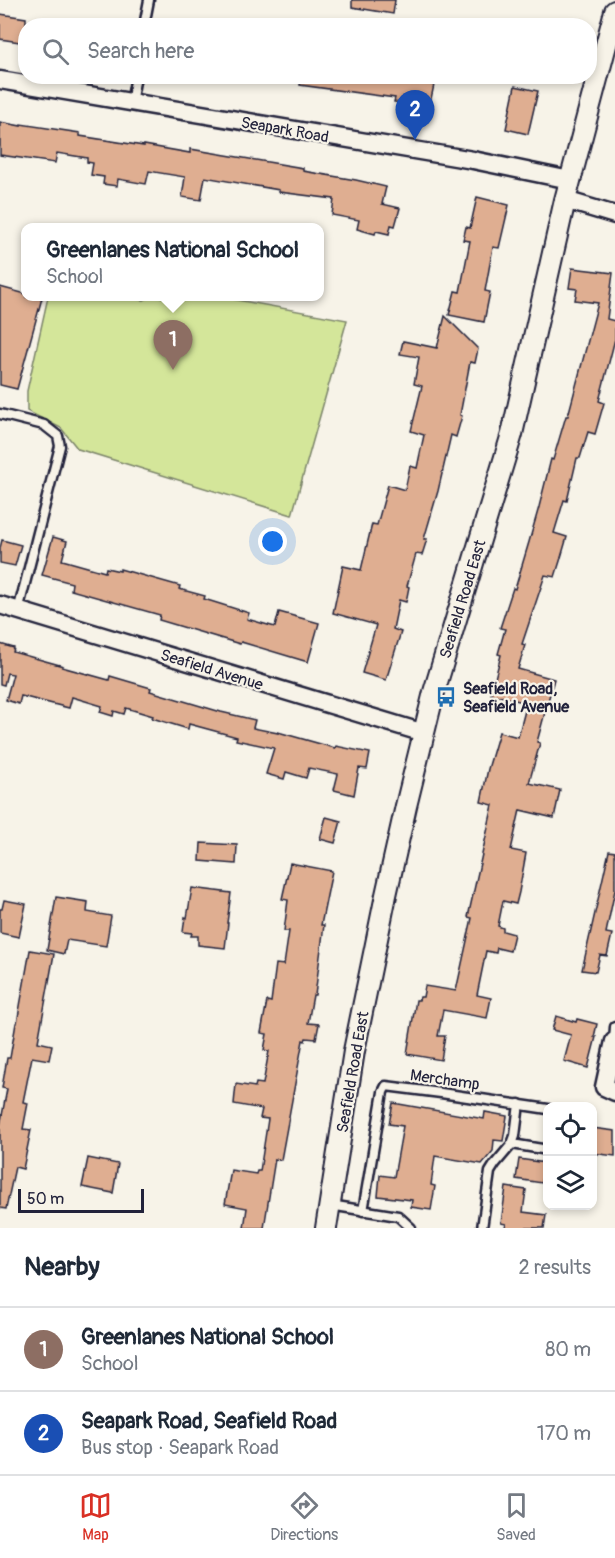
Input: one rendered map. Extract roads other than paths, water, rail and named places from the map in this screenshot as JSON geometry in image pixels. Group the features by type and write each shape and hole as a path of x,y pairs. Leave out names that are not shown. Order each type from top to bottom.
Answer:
{"street":[{"name":"Seafield Road East","path":"597,79 615,11"},
{"name":"Seapark Road","path":"0,80 18,83"},
{"name":"Seapark Road","path":"23,84 473,160 570,180"},
{"name":"Seafield Road East","path":"326,1228 354,1051 386,895 424,733 434,692 512,434 564,200 596,84"},
{"path":"564,200 615,215"},
{"name":"Seafield Avenue","path":"0,605 424,733"},
{"path":"614,1041 604,1087 615,1092"}],"lane":[{"path":"146,18 149,0"},
{"path":"131,103 135,84"},
{"path":"0,414 44,425 58,436 60,446 18,611"},
{"path":"614,1041 615,1027"},
{"name":"Merchamp","path":"363,1210 383,1092 386,1086 543,1108"},
{"path":"482,1228 490,1172 512,1144 519,1104"},
{"path":"512,1144 543,1149"},
{"path":"330,1205 398,1216 411,1228"}],"place":[{"name":"Seapark Road, Seafield Road","path":"415,140"},
{"name":"Greenlanes National School","path":"173,370"},
{"name":"Seafield Road, Seafield Avenue","path":"446,697"}]}
